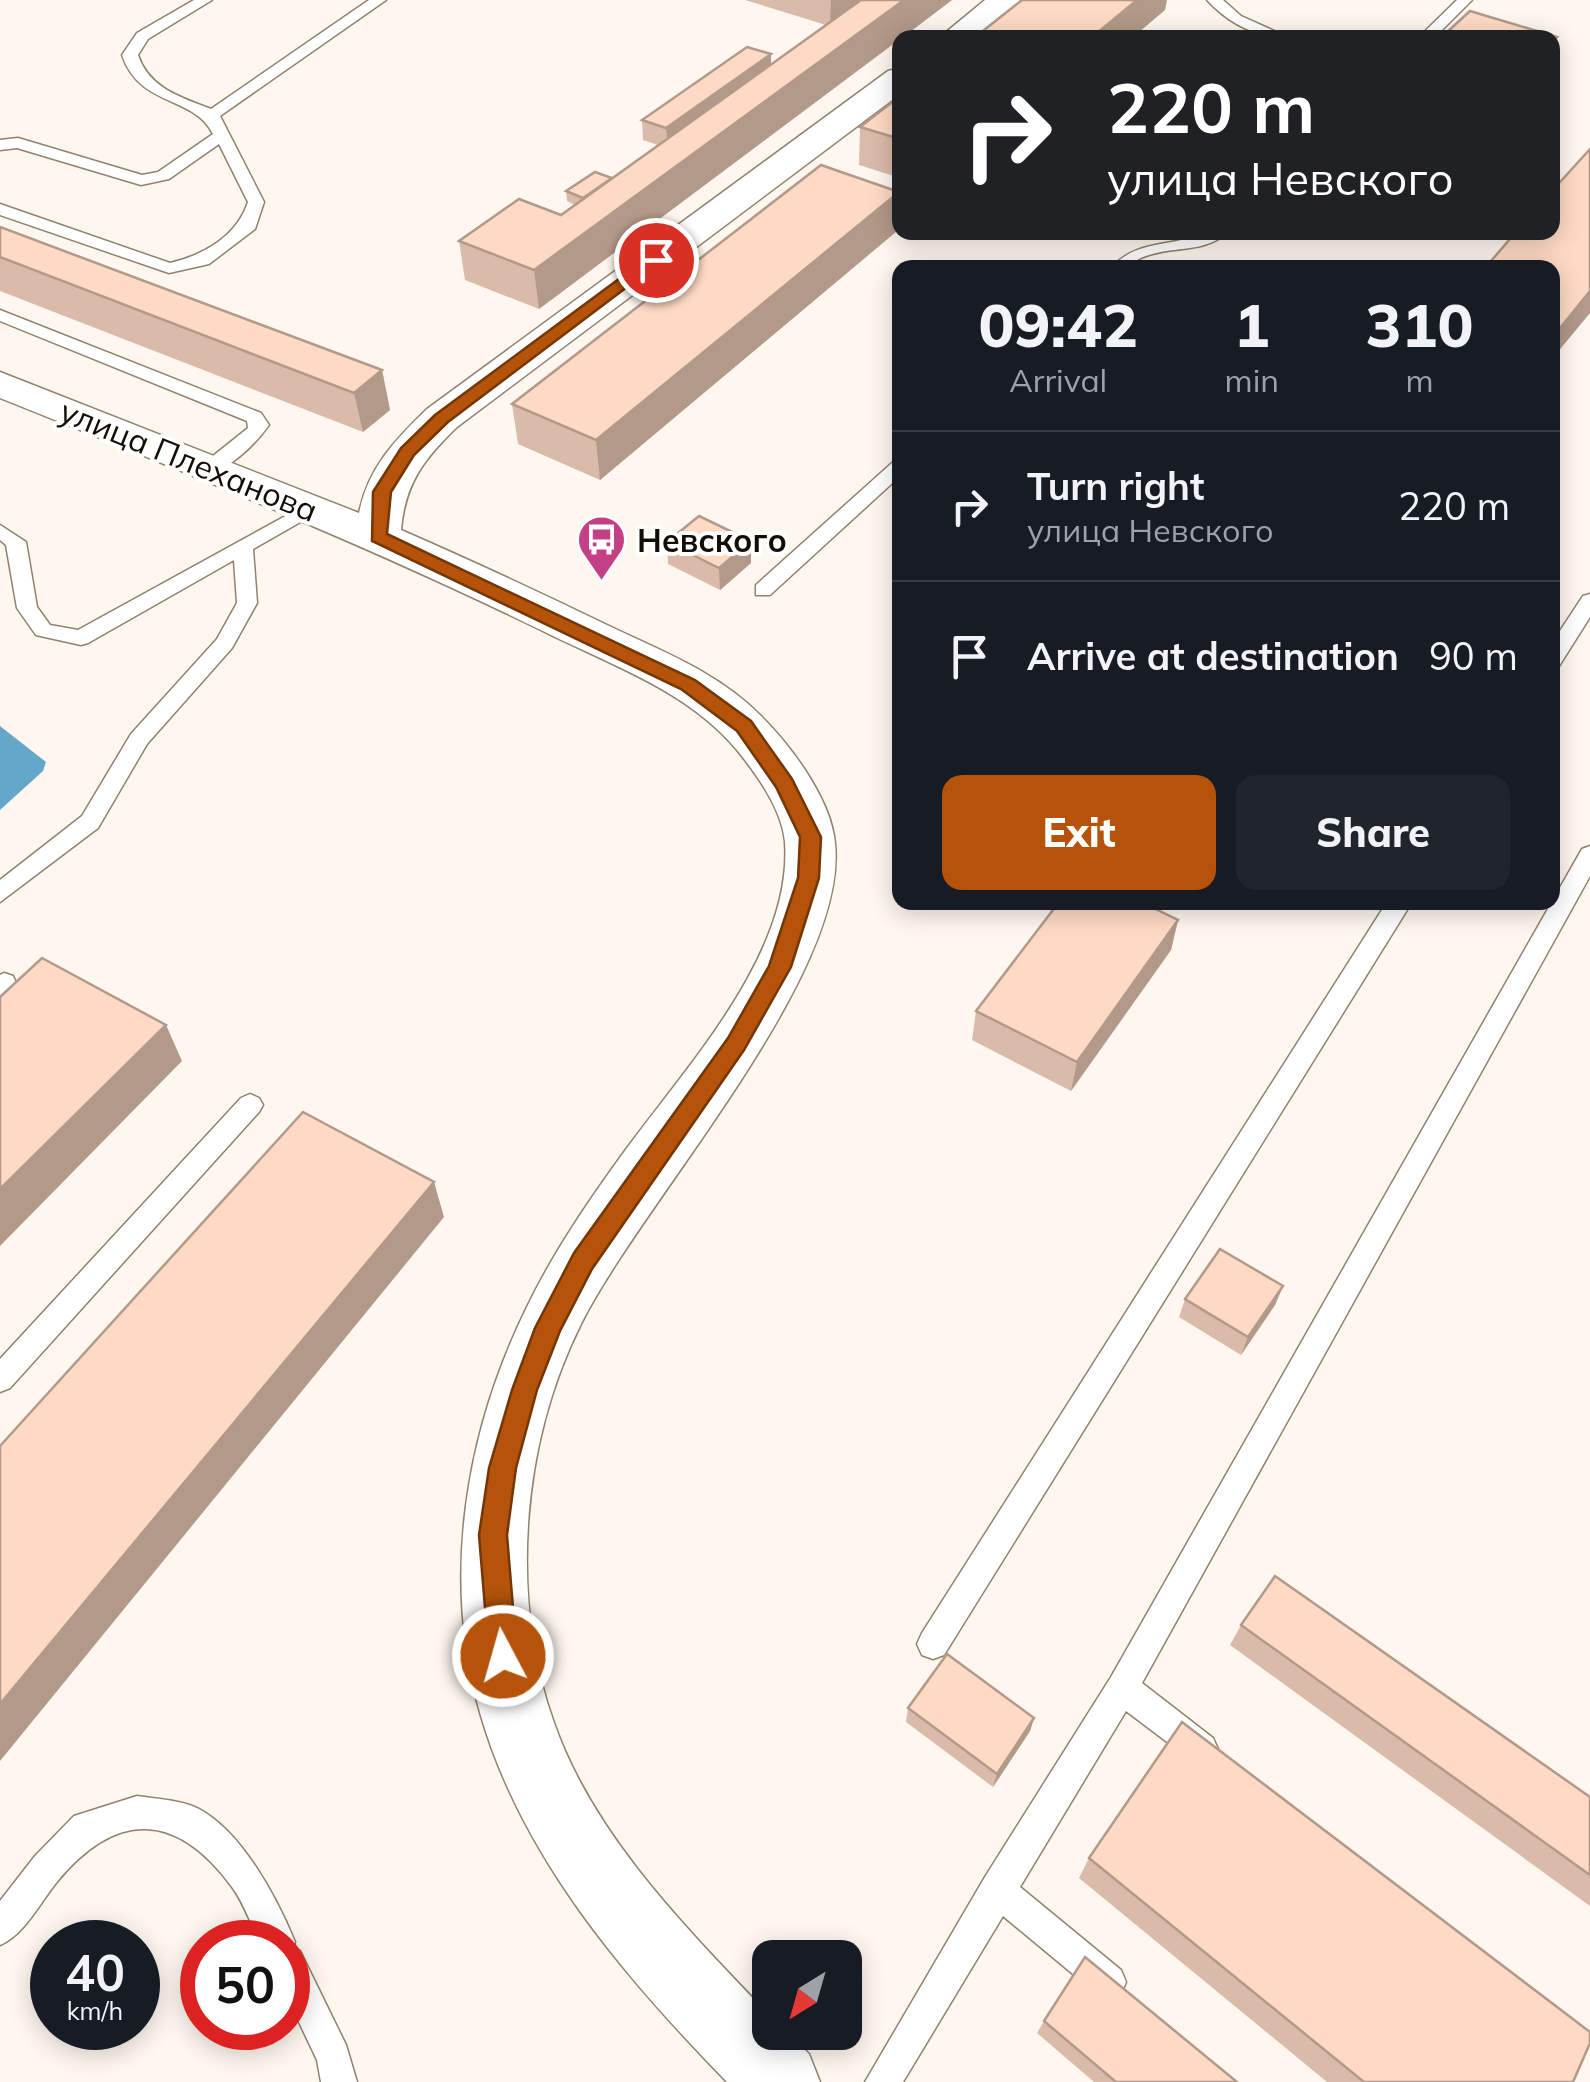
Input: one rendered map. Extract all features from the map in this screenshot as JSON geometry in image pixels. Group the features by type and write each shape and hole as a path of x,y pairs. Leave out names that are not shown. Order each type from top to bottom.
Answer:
{"main road":[{"path":"966,30 1006,0"},
{"path":"378,537 382,492 408,452 442,418 892,84"},
{"name":"улица Плеханова","path":"0,384 378,537 688,685 744,726 785,784 810,837 809,878 780,967 736,1044 583,1261 548,1328 524,1390 502,1468 493,1535 503,1656 518,1722 559,1810 634,1924 781,2082"}],"lane":[{"path":"0,209 169,268 203,260 248,225 256,202 212,115 146,85 133,70 130,56 142,36 205,0"},
{"path":"212,115 379,0"},
{"path":"1214,0 1236,19 1263,30"},
{"path":"1434,30 1465,0"},
{"path":"0,145 18,143 141,180 163,176 222,136"},
{"path":"1127,260 1137,251 1159,245 1181,247 1199,240"},
{"path":"0,316 254,417 260,425 255,432 210,468"},
{"path":"764,590 892,473"},
{"path":"0,531 16,542 26,608 43,630 81,638 311,508"},
{"path":"0,894 90,822 139,738 174,706 225,642 247,603 243,547"},
{"path":"1560,648 1590,601"},
{"path":"1560,908 1590,855"},
{"path":"933,1644 1395,910"},
{"path":"883,2082 1122,1688 1559,910"},
{"path":"0,1379 250,1105"},
{"path":"1122,1688 1232,1771"},
{"path":"0,1928 86,1828 136,1812 191,1822 245,1876 267,1920"},
{"path":"997,1889 1128,1998"},
{"path":"310,2008 334,2058 339,2082"}],"water":[{"path":"0,726 46,762 43,771 0,810"}],"building":[{"path":"861,0 904,0 534,270 459,241 519,199 561,215"},
{"path":"1022,0 1137,0 1101,30 984,30"},
{"path":"1470,11 1534,30 1449,30"},
{"path":"747,47 771,54 666,128 642,120"},
{"path":"892,102 892,137 860,127"},
{"path":"1590,149 1590,291 1560,328 1560,260 1492,260 1509,240 1560,240 1560,182"},
{"path":"821,165 892,190 892,198 596,440 512,404"},
{"path":"595,172 612,178 583,198 566,191"},
{"path":"0,227 382,370 354,393 0,257"},
{"path":"699,516 751,541 719,568 667,542"},
{"path":"1053,910 1157,910 1178,920 1077,1062 976,1011"},
{"path":"42,958 166,1025 0,1189 0,997"},
{"path":"303,1112 434,1182 0,1704 0,1446"},
{"path":"1220,1249 1283,1286 1248,1337 1185,1299"},
{"path":"1275,1576 1590,1797 1590,1875 1241,1625"},
{"path":"947,1654 1034,1718 997,1774 908,1708"},
{"path":"1182,1722 1590,2032 1590,2043 1573,2082 1364,2082 1089,1858"},
{"path":"1085,1957 1237,2082 1116,2082 1044,2021"}],"place":[{"name":"Невского","path":"602,582"}],"route":[{"path":"503,1656 493,1535 502,1468 524,1390 548,1328 583,1261 644,1169 736,1044 780,967 809,878 810,837 785,784 744,726 688,685 378,537 382,492 408,452 442,418 656,260"}]}
